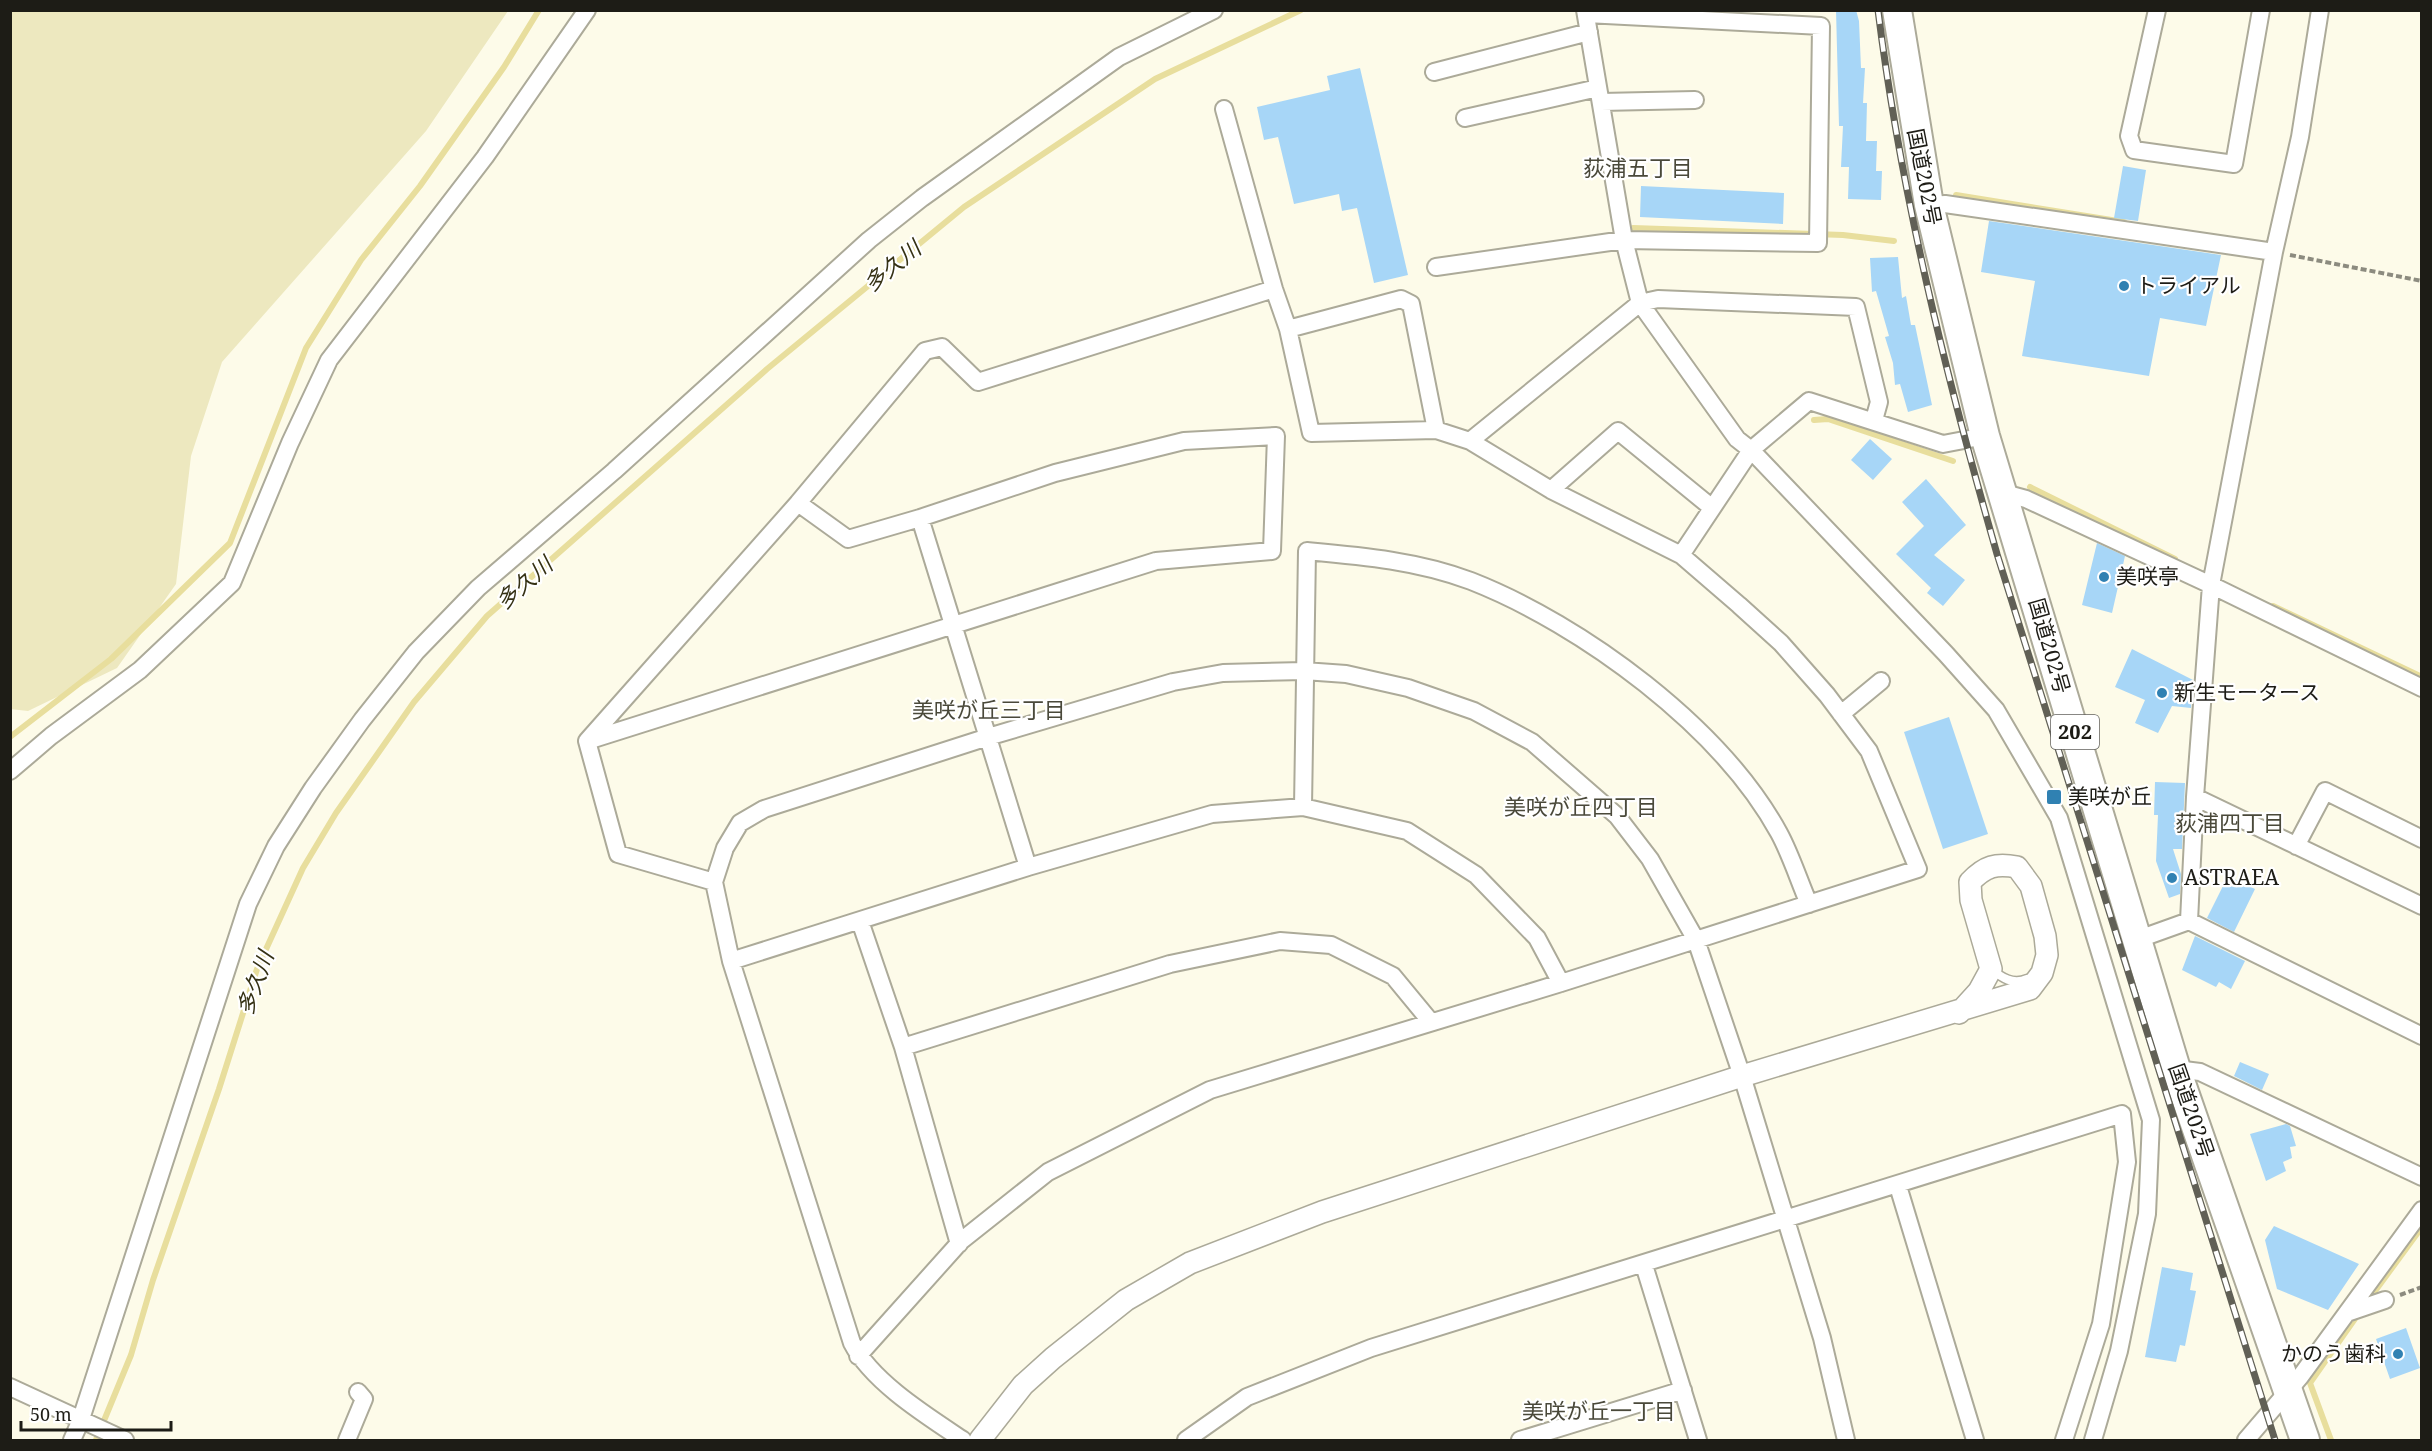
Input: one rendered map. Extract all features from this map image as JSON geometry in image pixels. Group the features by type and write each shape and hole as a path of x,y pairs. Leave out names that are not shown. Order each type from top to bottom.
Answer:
{"highway":[{"name":"国道202号","path":"1897,10 1929,205 1986,435 2176,1069 2305,1440"}],"street":[{"path":"10,771 51,736 140,670 232,584 290,443 329,360 485,157 587,10"},
{"path":"72,1440 83,1423 248,903 276,846 313,788 416,652 478,588 614,471 869,240 994,145 1119,57 1214,10"},
{"path":"2157,10 2129,136 2134,150 2234,164 2261,10"},
{"path":"2189,921 2195,797 2212,578 2274,252 2300,137 2320,10"},
{"path":"1436,267 1624,240 1818,243 1821,26 1586,12 1624,240 1640,303 1737,439 1751,450 1946,654 1996,710 2059,818 2151,1120 2147,1214 2119,1351 2093,1440"},
{"path":"1434,72 1589,32"},
{"path":"1465,118 1600,95 1695,100"},
{"path":"858,1356 959,1244 1048,1172 1210,1090 1561,983 1918,869 1869,751 1781,643 1681,555 1551,490 1470,441 1436,430 1311,434 1288,329 1274,289 1224,109"},
{"path":"1929,205 1945,204 2274,252"},
{"path":"587,741 798,503 926,351 942,347 978,382 1274,289"},
{"path":"1470,441 1640,303 1658,298 1856,307 1879,402 1874,420"},
{"path":"1288,329 1401,299 1411,304 1436,430"},
{"path":"1681,555 1751,450 1809,401 1943,444 1986,435"},
{"path":"1551,490 1618,431 1711,507"},
{"path":"587,741 1156,561 1272,551 1275,436 1184,441 1055,473 920,518 848,539 798,503"},
{"path":"2004,493 2026,499 2212,578 2421,688"},
{"path":"920,518 1028,867"},
{"path":"1303,807 1307,551 1389,558 1470,581 1545,616 1611,657 1732,765 1779,833 1809,904"},
{"path":"963,1440 918,1410 858,1356 852,1342 731,961 714,882 725,848 740,823 764,809 988,737 1173,682 1223,673 1304,671 1346,674 1408,688 1473,711 1532,742 1617,816 1650,859 1696,940 1742,1076 1822,1338 1846,1440"},
{"path":"1841,714 1881,681"},
{"path":"587,741 618,854 714,882"},
{"path":"2296,846 2325,791 2421,839"},
{"path":"2195,797 2421,905"},
{"path":"731,961 1028,867 1212,814 1303,807 1407,831 1476,875 1537,938 1561,983"},
{"path":"980,1440 1023,1385 1053,1358 1126,1300 1190,1263 1322,1212 1742,1076 1959,1012 2030,989 2042,973 2047,955 2046,936 2031,886 2017,867 2001,864 1983,868 1970,882 1971,900 1991,969 1979,991 1959,1012"},
{"path":"860,921 903,1047 959,1244"},
{"path":"2136,940 2189,921 2421,1036"},
{"path":"903,1047 1170,964 1280,941 1331,945 1393,976 1431,1022"},
{"path":"2176,1069 2200,1072 2421,1177"},
{"path":"1186,1440 1246,1397 1371,1348 1786,1221 2122,1114 2127,1162 2101,1324 2064,1440"},
{"path":"1898,1186 1975,1440"},
{"path":"2246,1440 2289,1391 2421,1210"},
{"path":"1644,1264 1698,1440"},
{"path":"2346,1313 2385,1300"},
{"path":"10,1387 83,1423 125,1440"},
{"path":"1520,1440 1683,1390"},
{"path":"347,1440 362,1408 364,1399 358,1392"}],"lane":[{"path":"1991,969 2003,979 2020,982 2042,973"}],"path":[{"path":"2274,252 2421,282"}],"shaded area":[{"path":"11,10 508,11 426,131 222,362 191,456 176,584 117,668 28,711 10,709"}],"building":[{"path":"1836,10 1856,10 1859,21 1861,68 1865,68 1863,103 1867,103 1866,141 1877,141 1876,171 1882,171 1881,200 1848,199 1849,167 1841,167 1843,126 1839,126"},
{"path":"1360,68 1408,275 1374,283 1357,208 1342,211 1339,194 1294,204 1278,137 1264,140 1257,107 1330,90 1327,76"},
{"path":"2123,166 2146,170 2138,221 2114,218"},
{"path":"1641,186 1784,193 1783,224 1640,217"},
{"name":"トライアル","path":"1989,221 2221,255 2206,326 2160,318 2149,376 2022,356 2035,281 1981,272"},
{"path":"1898,257 1902,298 1906,296 1911,325 1915,325 1932,405 1908,412 1900,384 1895,385 1893,363 1885,337 1889,336 1876,291 1872,292 1870,258"},
{"path":"1870,439 1892,459 1873,480 1851,460"},
{"path":"1926,479 1966,525 1934,555 1965,580 1943,606 1927,593 1931,588 1896,554 1924,526 1902,502"},
{"name":"美咲亭","path":"2097,543 2125,556 2112,613 2082,605"},
{"name":"新生モータース","path":"2132,649 2193,680 2191,708 2172,706 2158,733 2135,723 2145,700 2115,687"},
{"path":"1949,717 1988,834 1943,849 1904,732"},
{"path":"2155,782 2185,783 2182,849 2173,849 2181,874 2180,894 2169,898 2156,861 2158,815 2154,815"},
{"path":"2228,876 2255,889 2234,932 2207,918"},
{"path":"2195,936 2245,961 2231,989 2219,982 2216,987 2182,970"},
{"path":"2240,1062 2269,1074 2262,1090 2234,1076"},
{"path":"2286,1124 2290,1126 2296,1146 2290,1147 2292,1158 2283,1162 2286,1171 2266,1181 2250,1134"},
{"path":"2274,1226 2359,1264 2328,1310 2277,1289 2265,1240"},
{"path":"2162,1267 2193,1273 2190,1290 2196,1291 2185,1346 2180,1345 2176,1362 2145,1357"},
{"name":"かのう歯科","path":"2406,1328 2420,1368 2390,1379 2376,1339"}],"waterway":[{"path":"10,737 111,659 230,543 306,348 361,260 420,186 504,67 539,10"},
{"name":"多久川","path":"96,1440 131,1355 153,1280 219,1089 257,969 303,868 336,813 414,702 487,616 767,369 964,207 1155,79 1301,10"},
{"path":"1956,195 2124,222"},
{"path":"1633,228 1843,235 1894,241"},
{"path":"1814,420 1828,419 1953,461"},
{"path":"2030,487 2175,559"},
{"path":"2273,606 2422,677"},
{"path":"2367,1302 2422,1227"},
{"path":"2331,1440 2310,1383 2359,1313"}],"railway":[{"path":"1878,10 1912,216 1943,352 1978,487 2275,1440"}],"place":[{"name":"トライアル","path":"2124,286"},
{"name":"美咲亭","path":"2104,577"},
{"name":"新生モータース","path":"2162,693"},
{"name":"美咲が丘","path":"2054,797"},
{"name":"ASTRAEA","path":"2172,878"},
{"name":"かのう歯科","path":"2398,1354"}],"district":[{"name":"荻浦五丁目","path":"1638,168"},
{"name":"美咲が丘三丁目","path":"989,710"},
{"name":"美咲が丘四丁目","path":"1581,807"},
{"name":"荻浦四丁目","path":"2230,823"},
{"name":"美咲が丘一丁目","path":"1599,1411"}]}
